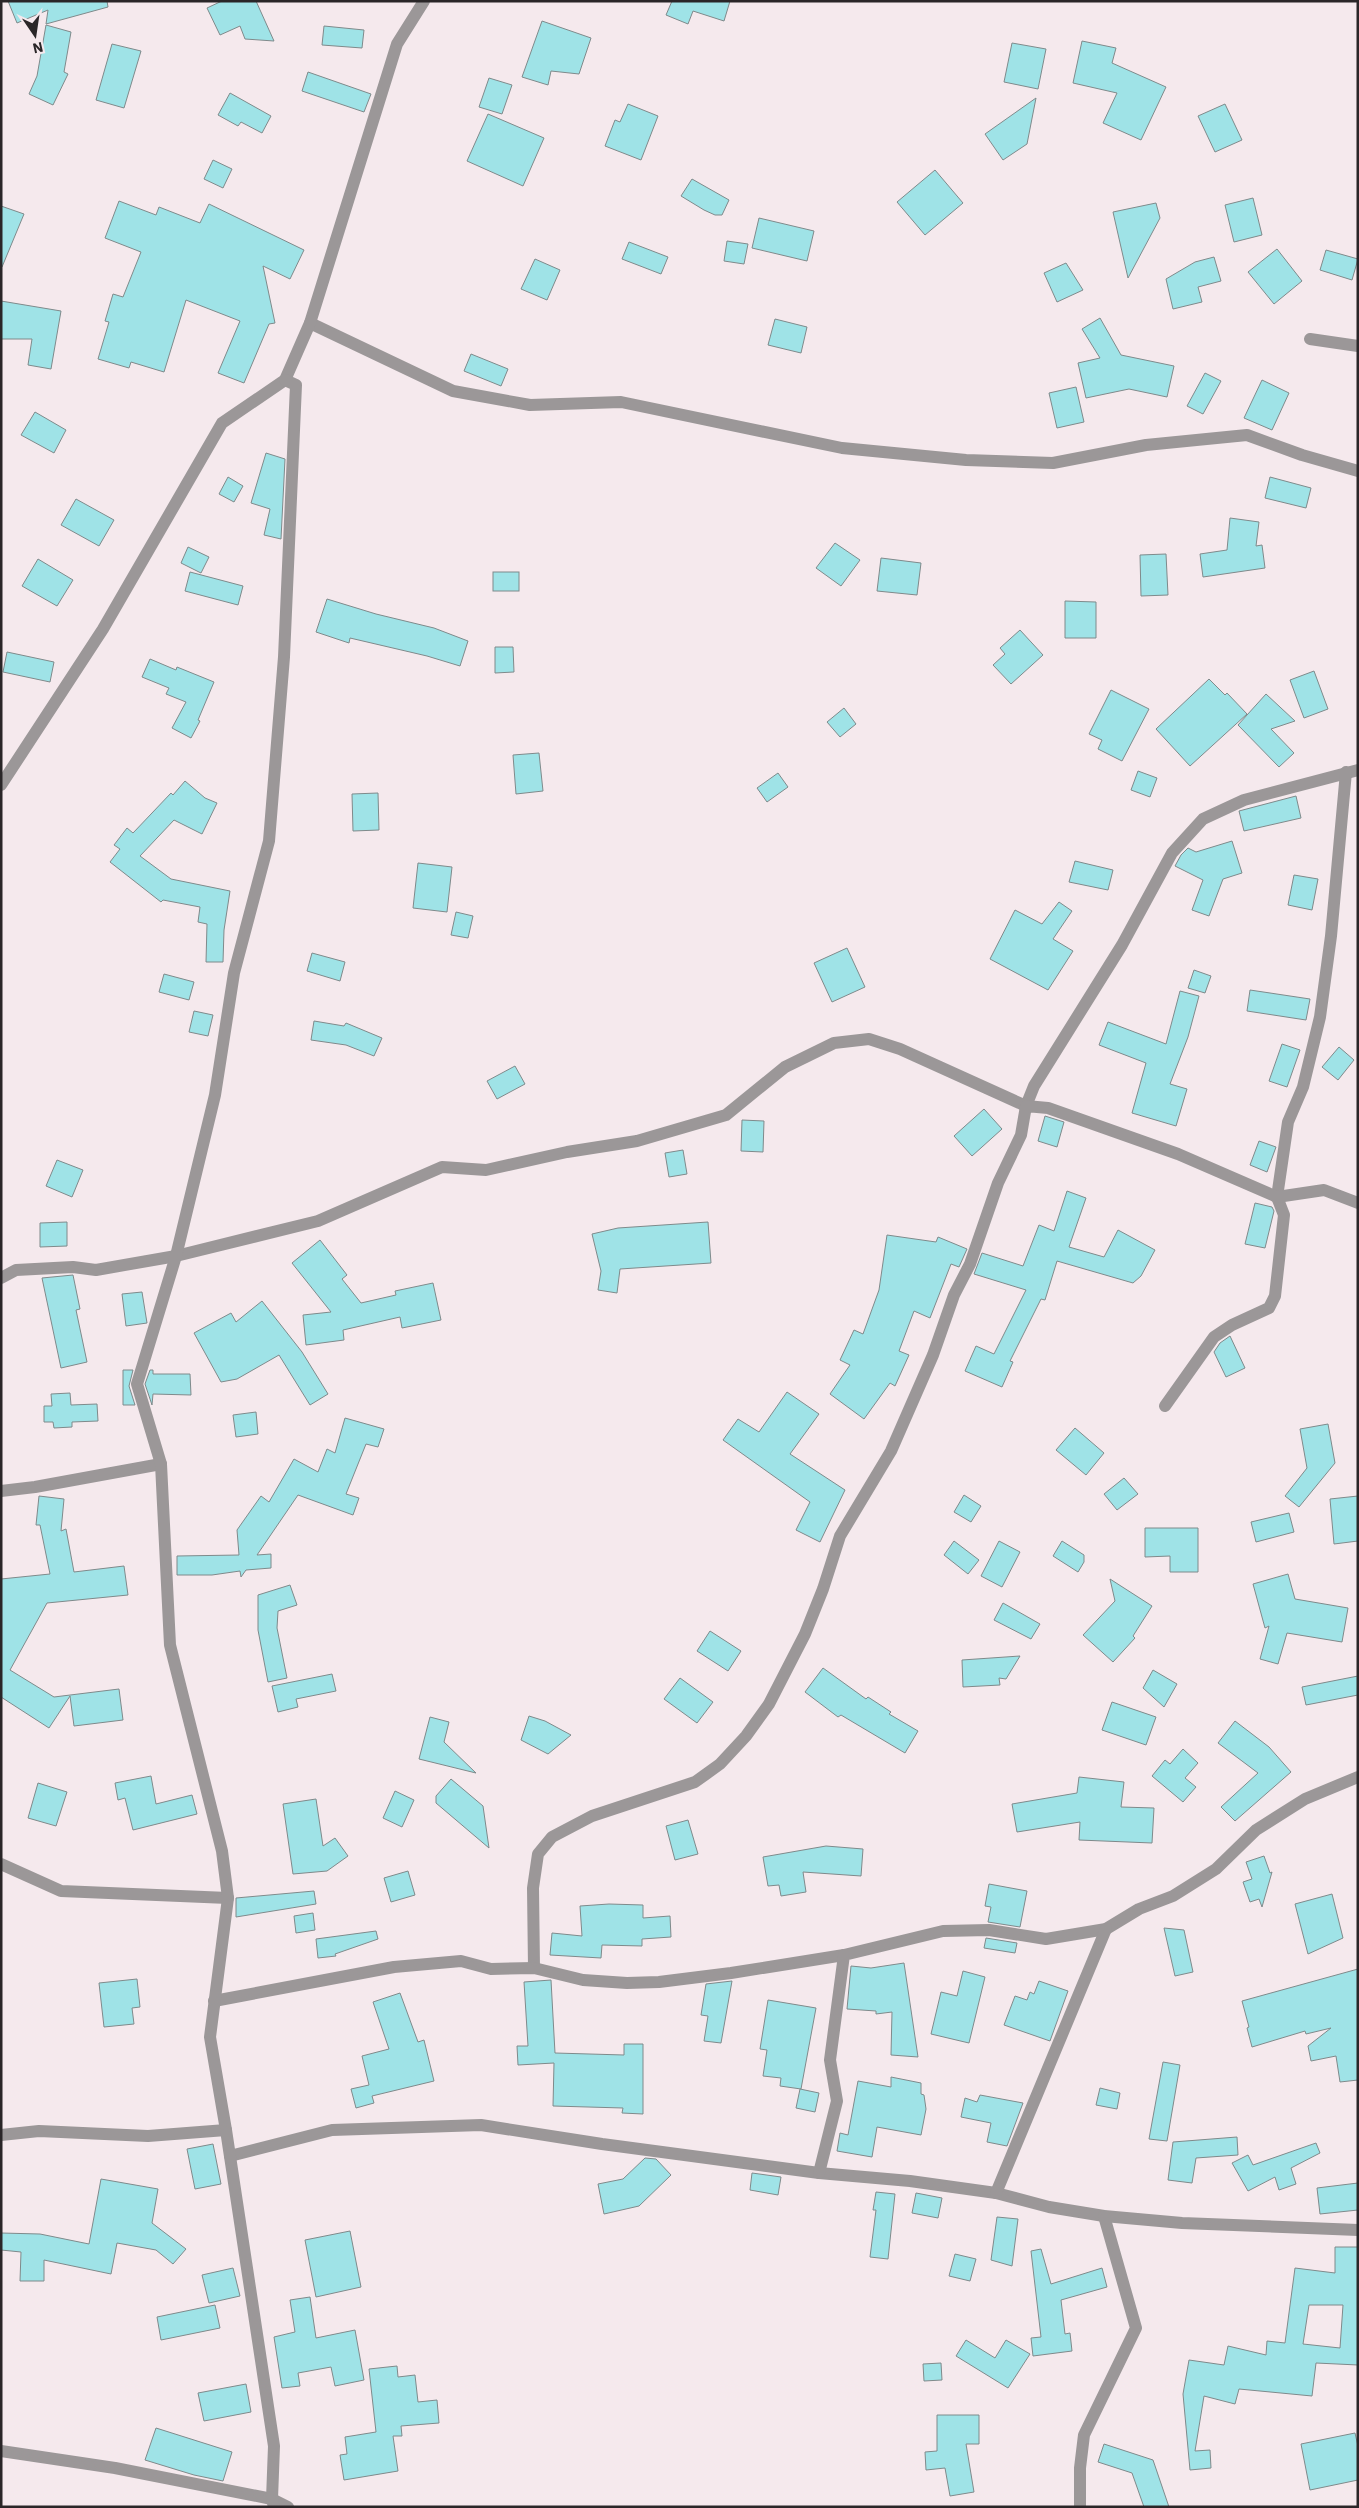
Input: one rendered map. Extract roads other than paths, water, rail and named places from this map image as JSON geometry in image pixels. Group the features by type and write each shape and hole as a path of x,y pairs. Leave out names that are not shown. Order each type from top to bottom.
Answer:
{"street":[{"path":"1,785 103,629 222,424 284,380 310,323 396,44 424,1"},
{"path":"310,323 453,392 530,405 622,402 842,448 966,460 1053,463 1146,446 1247,435 1302,455 1358,470"},
{"path":"1310,339 1358,346"},
{"path":"273,2503 274,2446 210,2037 228,1898 222,1851 170,1645 161,1464 137,1384 176,1256 215,1095 234,973 269,841 284,657 296,385 284,380"},
{"path":"534,1968 533,1888 538,1854 552,1837 592,1816 695,1782 720,1764 746,1736 769,1704 805,1634 840,1536 891,1451 933,1355 954,1295 970,1264 998,1183 1021,1135 1026,1106 1034,1086 1122,945 1172,853 1203,819 1244,800 1352,771 1320,1017 1304,1087 1288,1122 1277,1197 1284,1215 1275,1296 1269,1308 1232,1325 1214,1337 1165,1406"},
{"path":"1,1278 16,1270 73,1267 96,1270 176,1256 318,1220 442,1167 486,1170 567,1152 637,1140 726,1114 785,1067 834,1043 868,1039 900,1049 1026,1106 1048,1108 1178,1154 1277,1197 1324,1190 1358,1203"},
{"path":"1,1490 35,1488 161,1464"},
{"path":"214,2001 394,1967 460,1961 491,1969 534,1968 582,1980 627,1983 659,1982 844,1955 943,1931 989,1930 1046,1939 1106,1929 1139,1909 1173,1896 1216,1869 1256,1830 1305,1799 1358,1777"},
{"path":"1,1864 61,1891 228,1898"},
{"path":"996,2193 1106,1929"},
{"path":"819,2173 837,2101 830,2060 844,1955"},
{"path":"230,2156 332,2130 481,2125 602,2144 819,2173 910,2181 996,2193 1049,2207 1104,2216 1182,2223 1358,2230"},
{"path":"1,2135 39,2131 148,2136 226,2130"},
{"path":"1080,2507 1080,2468 1084,2435 1136,2328 1104,2216"},
{"path":"1,2451 115,2468 288,2507"}]}
